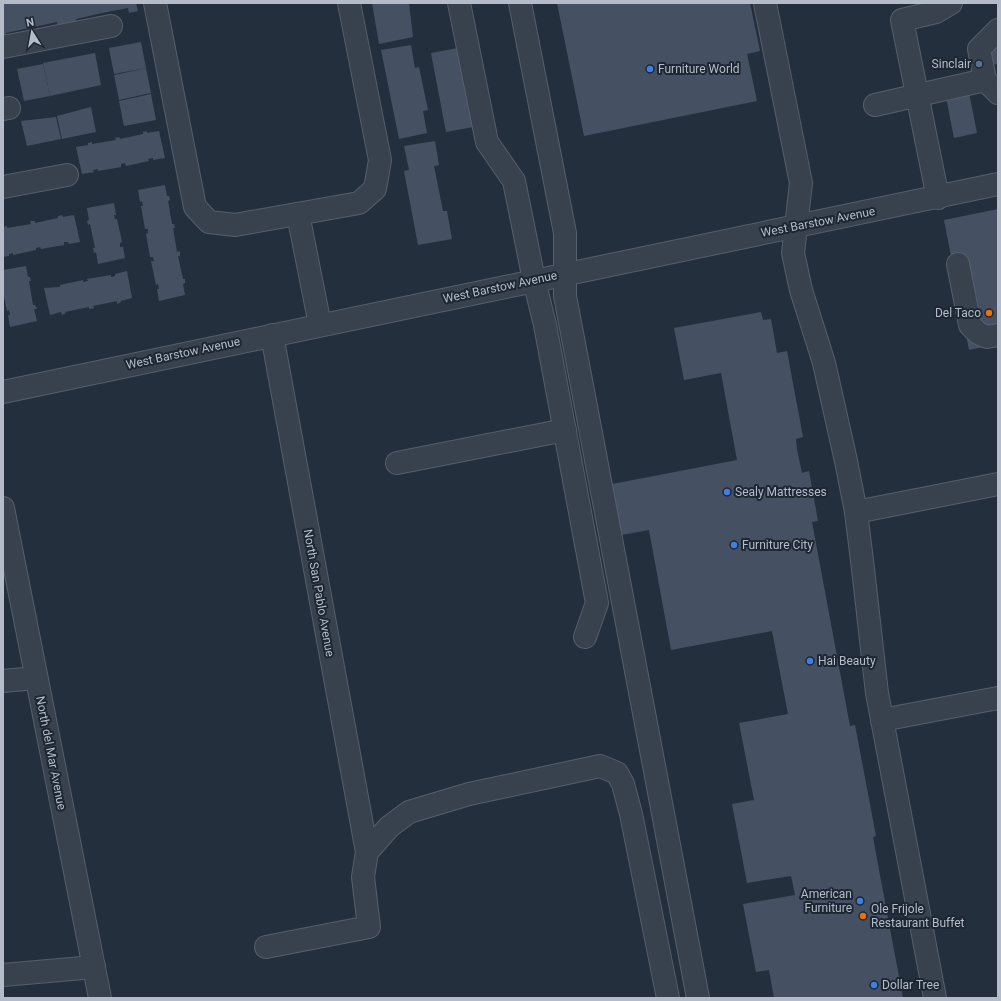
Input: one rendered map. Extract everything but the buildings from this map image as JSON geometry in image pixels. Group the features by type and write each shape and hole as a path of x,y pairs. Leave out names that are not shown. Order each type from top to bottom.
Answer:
{"street":[{"path":"155,3 194,207 209,222 235,225 359,202 375,189 380,160 350,3"},
{"path":"459,3 486,142 514,181 534,280 545,325 597,603 585,637"},
{"path":"520,3 565,233 565,296 698,998"},
{"path":"765,3 801,183 793,253 799,282 824,363 836,412 856,512 877,692 935,998"},
{"path":"938,198 916,96 902,20 936,12 951,3"},
{"path":"3,47 111,26"},
{"path":"875,105 916,96 992,86 979,49 998,30"},
{"path":"3,188 67,175"},
{"name":"West Barstow Avenue","path":"3,392 534,280 938,198 998,184"},
{"path":"298,214 320,325"},
{"path":"958,264 970,325 978,333 987,337 998,335"},
{"name":"North San Pablo Avenue","path":"266,947 369,927 364,878 367,852 272,335"},
{"path":"397,463 565,430"},
{"path":"856,512 998,484"},
{"name":"North del Mar Avenue","path":"3,508 100,998"},
{"path":"3,681 36,678"},
{"path":"882,720 998,698"},
{"path":"367,852 389,827 409,812 469,794 600,766 610,768 617,773 623,784 631,814 668,998"},
{"path":"3,975 94,967"}],"place":[{"name":"Sinclair","path":"979,64"},
{"name":"Furniture World","path":"650,69"},
{"name":"Del Taco","path":"989,313"},
{"name":"Sealy Mattresses","path":"727,492"},
{"name":"Furniture City","path":"734,545"},
{"name":"Hai Beauty","path":"810,661"},
{"name":"American Furniture","path":"860,901"},
{"name":"Ole Frijole Restaurant Buffet","path":"863,916"},
{"name":"Dollar Tree","path":"874,985"}]}
